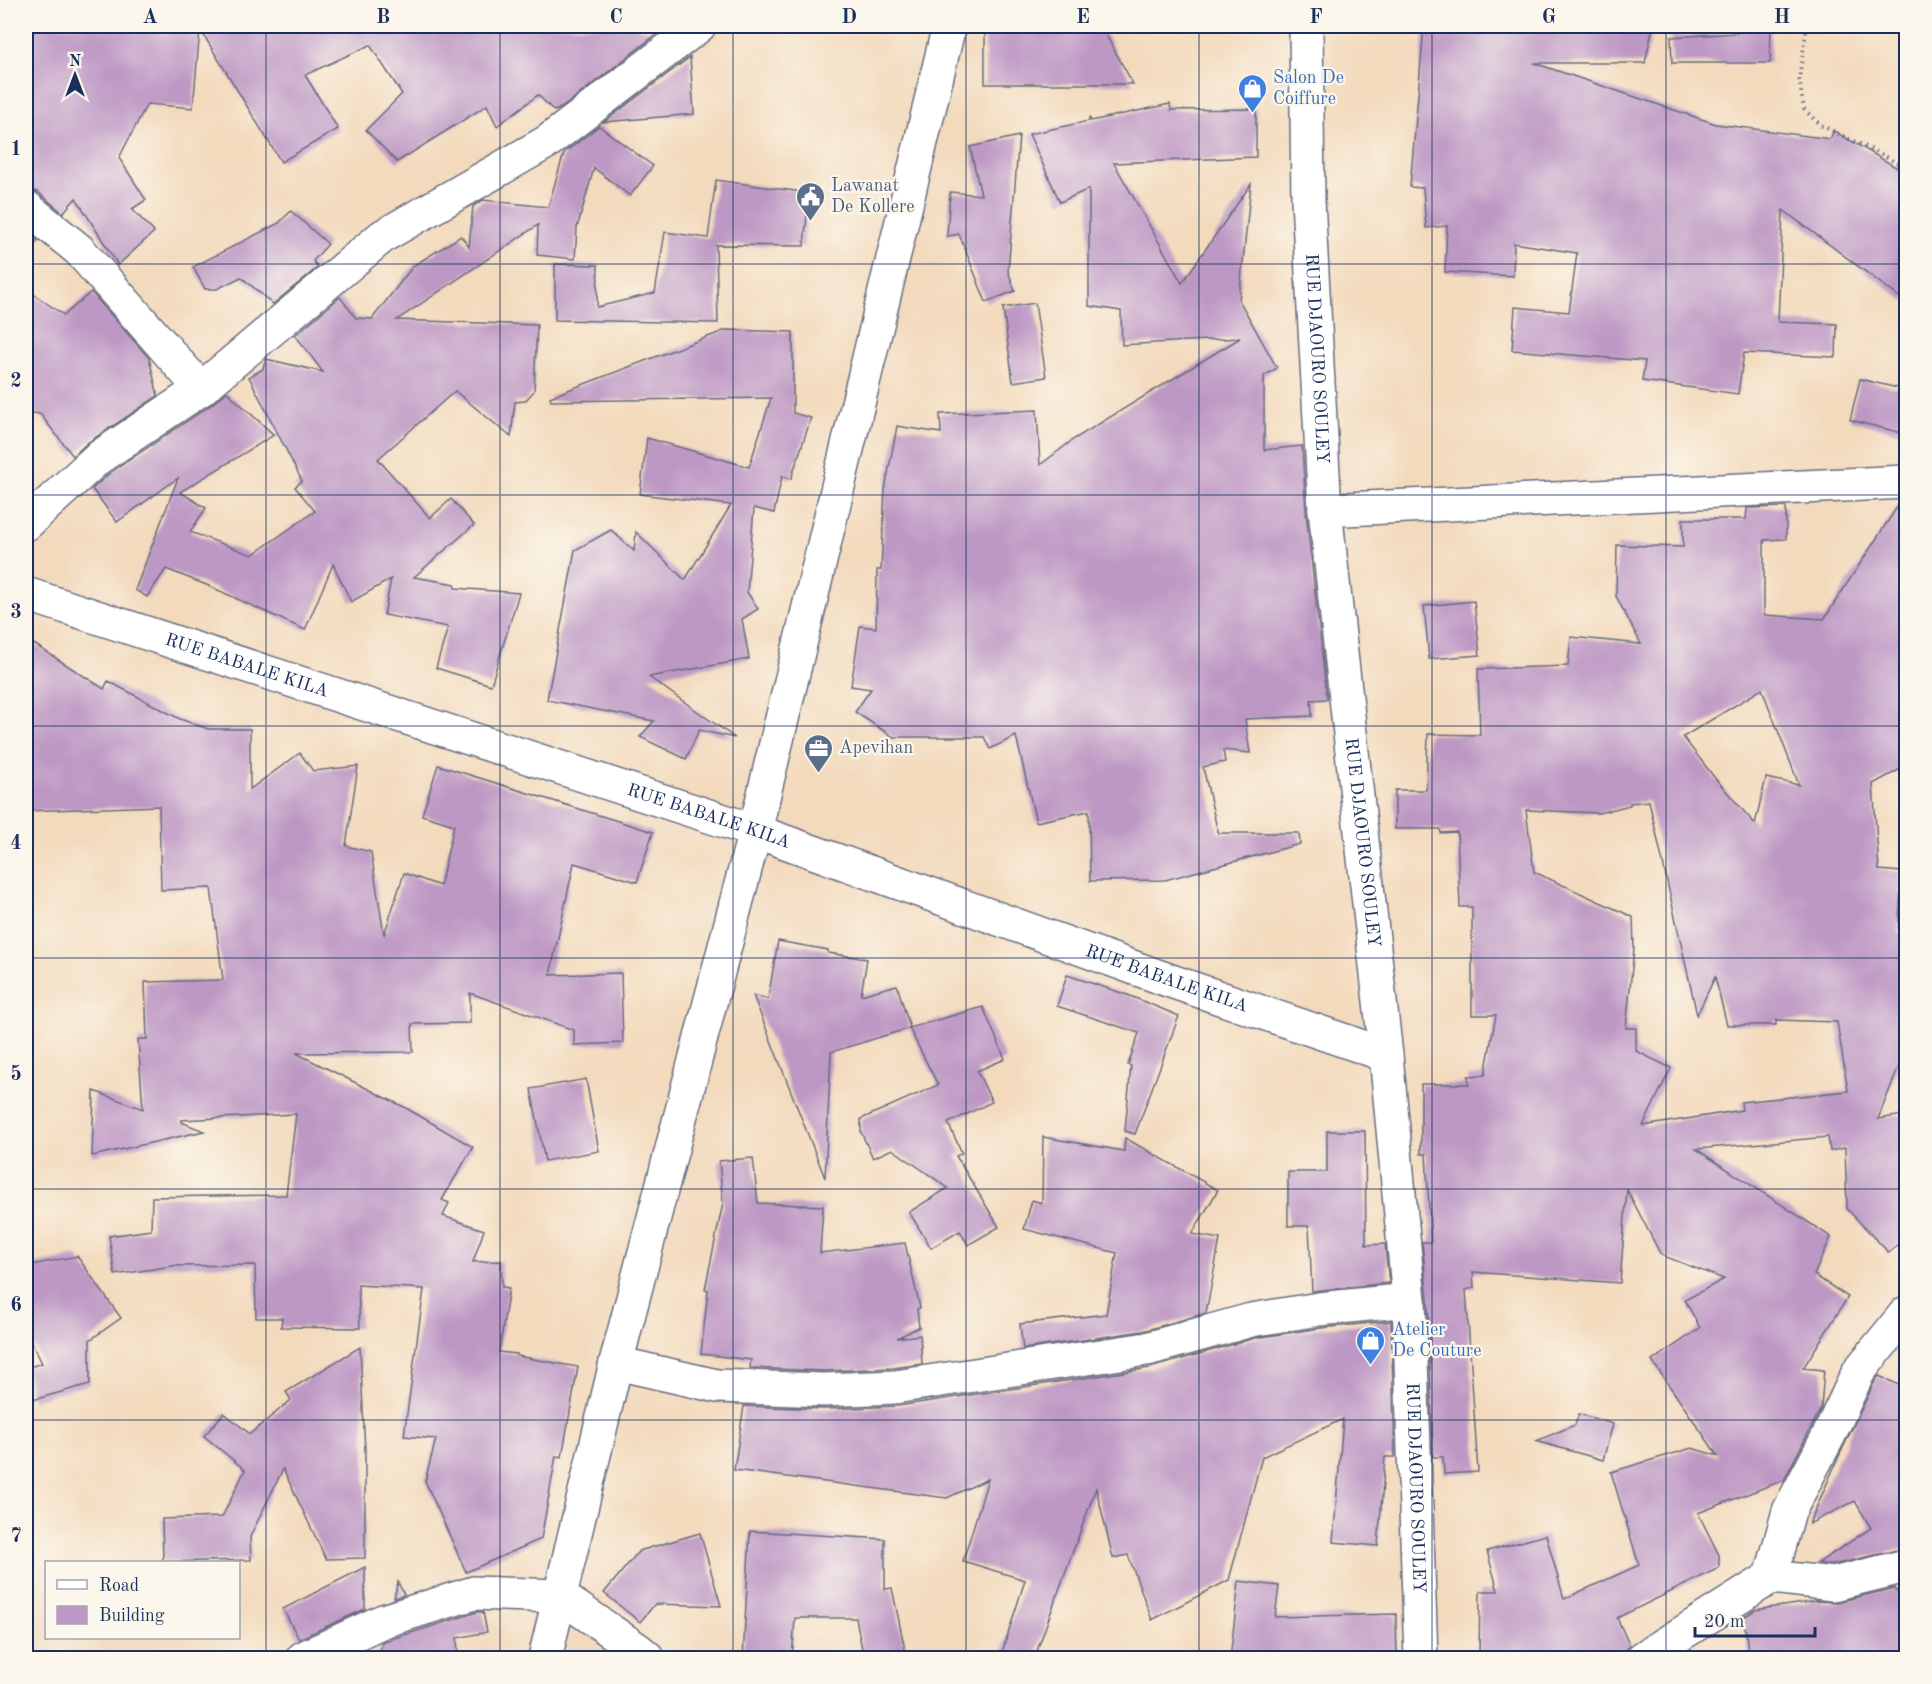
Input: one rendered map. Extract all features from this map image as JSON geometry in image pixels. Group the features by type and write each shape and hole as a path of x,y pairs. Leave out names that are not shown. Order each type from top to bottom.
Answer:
{"street":[{"path":"26,524 98,458 201,389 383,237 547,142 699,26"},
{"path":"545,1659 616,1363 755,831 950,26"},
{"name":"RUE DJAOURO SOULEY","path":"1306,26 1308,200 1325,510 1386,1055 1409,1300 1421,1659"},
{"path":"26,207 79,250 201,389"},
{"path":"1325,510 1906,482"},
{"name":"RUE BABALE KILA","path":"26,594 755,831 1146,972 1386,1055"},
{"path":"616,1363 717,1386 824,1390 895,1387 1147,1349 1251,1320 1319,1309 1409,1300"},
{"path":"1771,1577 1789,1511 1859,1371 1906,1313"},
{"path":"1643,1659 1771,1577 1833,1584 1906,1566"},
{"path":"303,1659 383,1621 474,1593 560,1596 648,1659"}],"path":[{"path":"1807,26 1799,79 1804,109 1820,125 1885,156 1906,169"}],"building":[{"path":"26,26 143,26 168,34 177,26 630,26 658,33 563,107 554,111 538,95 497,126 487,105 397,162 366,130 402,94 370,45 305,75 338,129 281,162 200,29 193,108 147,104 119,158 146,200 132,209 154,232 118,265 76,198 63,213 38,192 26,189"},
{"path":"1054,26 1101,26 1133,84 985,84 985,28 1055,28"},
{"path":"1424,26 1653,26 1645,63 1534,63 1716,124 1830,139 1834,131 1906,173 1906,302 1783,210 1778,322 1837,324 1836,357 1744,353 1738,394 1642,381 1645,361 1512,350 1515,307 1569,312 1577,253 1514,243 1513,276 1445,272 1447,226 1426,228 1423,188 1410,187"},
{"path":"1737,26 1771,26 1770,63 1672,63 1671,37 1737,33"},
{"path":"690,57 694,114 604,122"},
{"path":"1170,104 1171,110 1256,109 1256,157 1114,163 1182,283 1251,184 1239,300 1277,368 1264,376 1264,450 1302,446 1306,512 1327,699 1311,700 1312,716 1245,719 1250,753 1223,750 1225,762 1203,767 1218,833 1299,833 1300,844 1165,880 1090,881 1089,811 1036,822 1016,736 990,749 984,737 893,737 855,712 871,689 851,686 860,626 876,628 877,570 881,570 885,489 897,426 941,433 940,414 1037,410 1040,465 1074,439 1240,338 1122,345 1121,311 1089,306 1089,189 1060,202 1029,134 1089,121 1089,117 1091,121"},
{"path":"599,126 653,166 630,196 594,168 577,228 575,259 537,255 538,225 397,320 537,325 534,391 525,401 515,402 511,437 455,391 378,459 430,518 451,499 474,525 414,577 455,584 455,588 519,593 491,685 436,668 448,627 384,615 391,579 351,602 333,564 305,630 166,569 147,597 135,590 178,478 117,522 92,489 110,473 227,392 274,435 180,492 206,508 190,532 252,555 315,511 295,487 302,481 249,377 263,369 266,359 323,372 295,335 340,297 356,318 372,319 413,266 461,236 469,247 473,206 483,200 548,207 564,153"},
{"path":"1019,136 1008,271 1015,291 986,302 959,234 947,236 950,192 981,195 970,147"},
{"path":"716,180 809,193 804,246 716,245 718,323 555,320 555,264 598,265 597,307 655,293 665,232 708,238"},
{"path":"291,211 328,244 313,261 318,267 273,304 241,277 217,289 205,289 193,267 279,223"},
{"path":"26,231 38,241 26,255"},
{"path":"26,289 64,315 91,292 149,358 158,396 87,443 73,456 40,414 26,412"},
{"path":"1035,303 1046,377 1013,382 1003,308"},
{"path":"726,330 793,332 793,413 811,418 791,479 782,476 774,513 754,508 747,592 758,609 742,619 749,659 649,677 735,738 699,730 686,759 640,737 654,721 547,700 575,550 611,530 634,551 636,532 685,580 731,505 640,494 647,438 749,467 771,398 551,401 550,397"},
{"path":"1860,379 1906,390 1906,434 1850,420"},
{"path":"1901,501 1906,501 1906,766 1873,784 1879,870 1902,872 1898,934 1906,934 1906,1048 1878,1119 1903,1115 1906,1135 1906,1236 1889,1253 1847,1209 1845,1148 1830,1151 1828,1137 1696,1149 1831,1237 1814,1275 1848,1297 1803,1368 1824,1370 1821,1408 1784,1480 1698,1513 1719,1555 1719,1568 1617,1618 1630,1646 1626,1650 1624,1659 1479,1655 1480,1591 1498,1591 1487,1551 1546,1535 1564,1599 1639,1565 1611,1472 1692,1448 1718,1456 1652,1361 1700,1328 1685,1300 1724,1279 1661,1255 1627,1190 1620,1283 1473,1272 1474,1288 1466,1290 1478,1472 1444,1474 1443,1457 1433,1457 1428,1299 1422,1242 1431,1242 1426,1154 1421,1154 1421,1084 1469,1084 1468,1076 1485,1075 1496,1015 1472,1015 1472,907 1460,907 1457,832 1441,833 1440,829 1395,829 1395,790 1426,790 1428,734 1480,735 1478,669 1568,666 1571,637 1641,644 1616,596 1617,545 1683,547 1683,519 1746,519 1747,508 1786,507 1786,539 1764,540 1764,615 1824,619","holes":["1762,689 1799,785 1766,778 1755,824 1683,737","1649,801 1697,1015 1715,977 1727,1025 1776,1025 1776,1020 1837,1022 1848,1091 1741,1102 1742,1110 1643,1126 1671,1068 1636,1051 1636,1028 1626,1028 1634,948 1633,917 1534,872 1526,810 1599,813 1630,805 1630,803"]},
{"path":"1474,601 1480,655 1429,659 1424,606"},
{"path":"26,639 104,689 108,681 180,719 208,729 250,729 250,789 300,753 313,771 358,766 346,846 371,852 384,935 404,873 440,886 454,825 422,815 438,765 653,832 637,882 574,863 550,975 621,973 623,1043 574,1045 574,1030 470,993 470,1023 412,1024 413,1052 296,1053 406,1108 473,1147 442,1200 449,1203 443,1216 484,1230 473,1262 501,1261 502,1287 509,1288 499,1352 578,1367 562,1457 556,1456 541,1539 466,1572 425,1481 436,1439 404,1436 424,1289 358,1285 360,1328 281,1327 282,1318 256,1318 255,1265 172,1266 115,1275 109,1236 151,1230 152,1197 286,1195 296,1114 181,1120 181,1122 204,1131 92,1156 94,1091 143,1109 138,1039 147,1039 145,982 223,980 211,888 161,890 159,806 26,811"},
{"path":"778,941 828,950 828,953 867,959 861,995 897,985 910,1028 831,1052 825,1178 753,995 768,999"},
{"path":"1067,975 1128,995 1179,1016 1135,1134 1125,1131 1131,1066 1128,1065 1139,1033 1057,1006"},
{"path":"983,1007 1005,1059 977,1071 992,1102 948,1123 962,1153 956,1156 999,1227 968,1245 960,1231 931,1248 909,1212 948,1188 892,1149 873,1158 861,1132 861,1119 938,1085 909,1028"},
{"path":"586,1079 599,1151 545,1161 531,1089"},
{"path":"1327,1131 1365,1131 1366,1245 1385,1244 1389,1283 1312,1291 1309,1226 1288,1226 1288,1172 1327,1172"},
{"path":"1043,1137 1124,1151 1125,1138 1218,1190 1192,1234 1220,1239 1206,1313 1143,1331 1023,1349 1020,1324 1106,1314 1117,1253 1024,1229 1032,1200 1042,1203"},
{"path":"753,1158 758,1203 823,1206 820,1253 905,1243 920,1308 917,1309 919,1327 897,1338 920,1335 922,1364 893,1368 824,1371 750,1368 751,1360 701,1354 708,1290 705,1289 723,1203 719,1161"},
{"path":"77,1256 121,1318 90,1340 90,1384 33,1400 26,1368 42,1363 26,1331 26,1266"},
{"path":"1391,1321 1395,1457 1385,1457 1378,1546 1333,1542 1343,1419 1262,1457 1229,1580 1152,1620 1128,1555 1113,1558 1096,1488 1034,1659 1000,1659 1025,1580 963,1561 988,1479 947,1498 734,1470 744,1406 825,1409 898,1406 1150,1368 1255,1338"},
{"path":"360,1347 365,1451 365,1558 326,1559 283,1469 250,1537 251,1560 163,1561 162,1519 222,1517 245,1470 204,1436 224,1413 250,1434 291,1400 286,1392"},
{"path":"1879,1376 1906,1388 1903,1532 1906,1532 1906,1548 1832,1565 1818,1563 1871,1528 1855,1501 1809,1524 1840,1454"},
{"path":"1579,1414 1613,1424 1603,1460 1536,1441 1575,1425"},
{"path":"750,1531 885,1539 885,1589 892,1588 907,1659 864,1659 856,1618 795,1618 792,1659 743,1659"},
{"path":"700,1533 721,1606 655,1604 640,1622 604,1593 639,1551"},
{"path":"365,1567 365,1609 299,1639 283,1609"},
{"path":"1239,1581 1279,1586 1275,1617 1396,1614 1397,1659 1230,1659"},
{"path":"398,1582 404,1595 394,1598"},
{"path":"1895,1588 1906,1605 1906,1659 1810,1655 1812,1659 1749,1659 1744,1617 1755,1610 1816,1601 1837,1602"},
{"path":"483,1612 487,1632 457,1638 458,1659 378,1659 382,1642"},
{"path":"365,1650 365,1659 347,1659"}],"place":[{"name":"Salon De Coiffure","path":"1252,114"},
{"name":"Lawanat De Kollere","path":"810,222"},
{"name":"Apevihan","path":"818,774"},
{"name":"Atelier De Couture","path":"1371,1366"}]}
